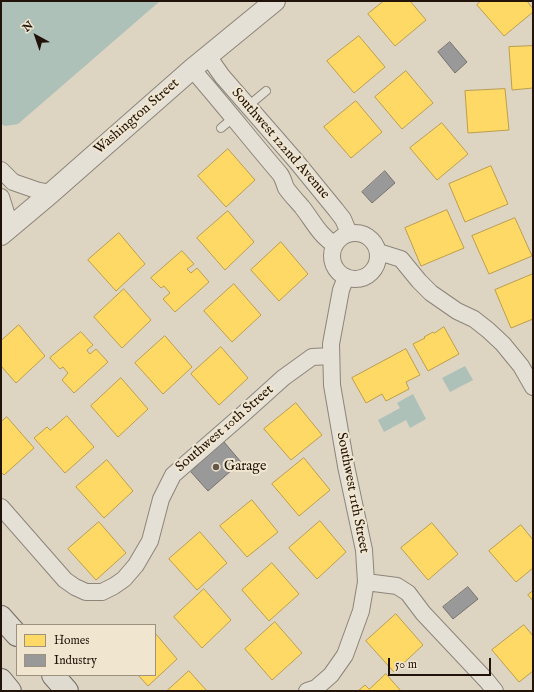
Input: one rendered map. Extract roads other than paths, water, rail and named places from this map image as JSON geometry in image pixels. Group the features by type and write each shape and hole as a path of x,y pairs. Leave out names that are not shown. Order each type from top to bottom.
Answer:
{"highway":[{"path":"1,617 16,634"},
{"path":"54,676 67,691"},
{"path":"1,680 10,691"}],"street":[{"name":"Washington Street","path":"8,229 192,69 275,1"},
{"name":"Southwest 122nd Avenue","path":"208,56 222,76 336,210 343,219 349,234"},
{"name":"Southwest 122nd Avenue","path":"192,69 213,93 227,123 283,178 286,187 320,232 332,243"},
{"path":"227,123 248,106"},
{"path":"1,170 13,182 39,191 51,193"},
{"path":"1,197 7,216 8,229"},
{"path":"355,232 368,236 373,240 379,252 377,266 368,276 357,280 341,274 334,266 332,255 332,243 349,234 355,232"},
{"path":"379,252 401,259 431,293 457,311 474,319 498,339 521,366 533,387"},
{"name":"Southwest 11th Street","path":"307,691 316,688 331,675 345,655 361,611 366,582 364,550 346,466 332,385 331,344 341,290 346,277"},
{"name":"Southwest 10th Street","path":"1,507 65,580 86,592 102,592 124,579 136,566 150,542 161,499 173,475 283,378 312,357 331,356"},
{"path":"366,582 397,586 408,593 423,613 495,691"}],"lane":[{"path":"248,106 266,90"}],"place":[{"name":"Garage","path":"216,467"}]}
